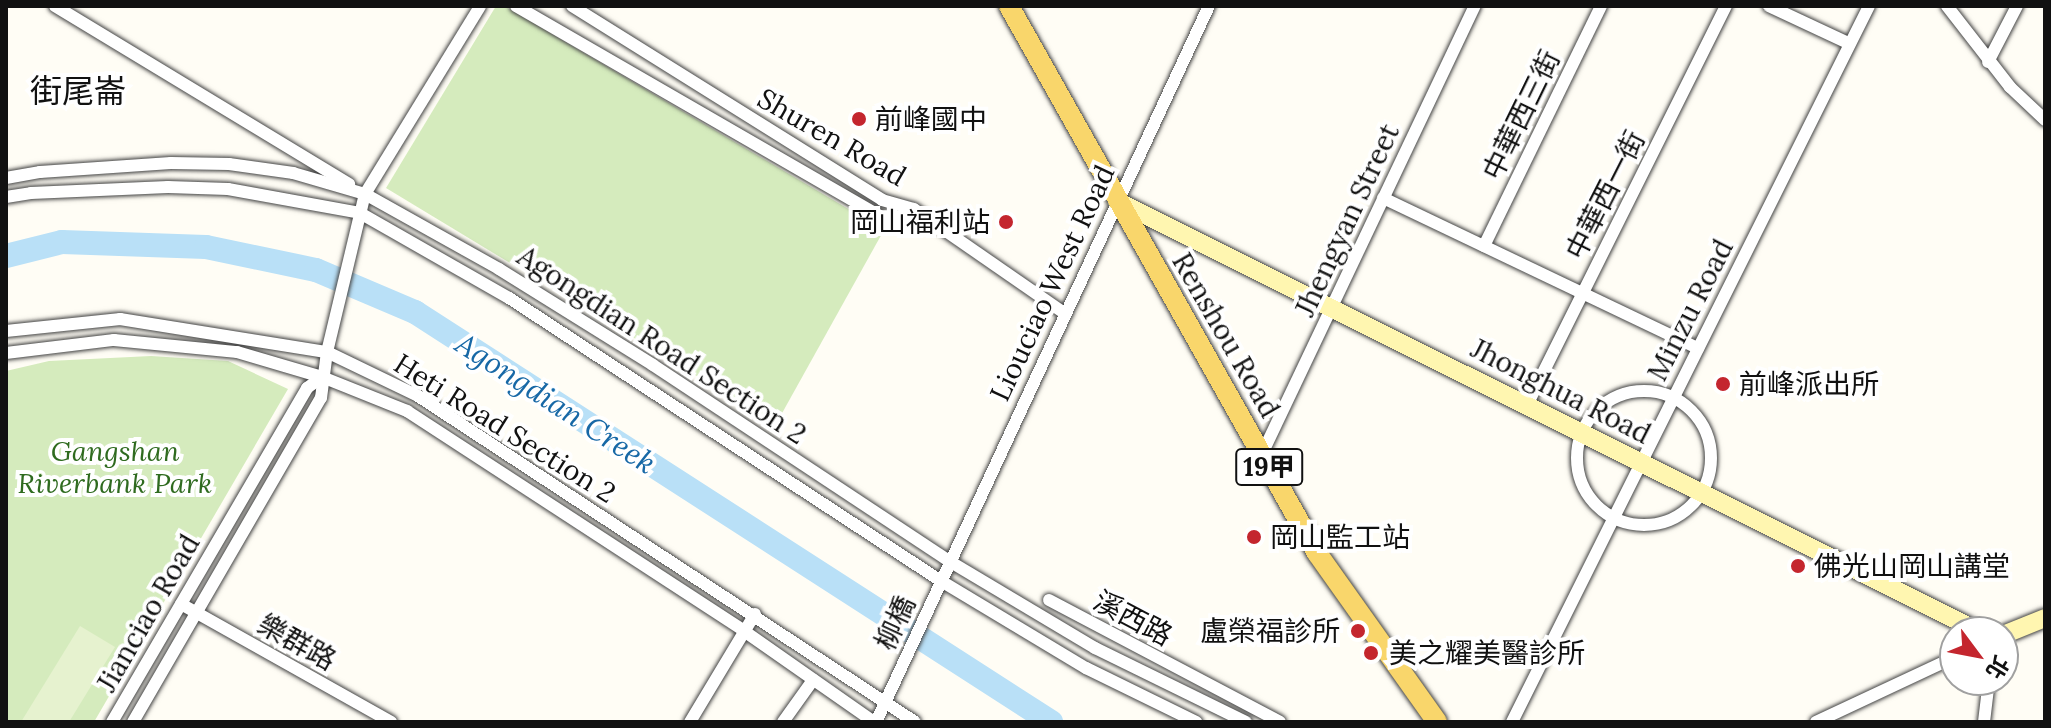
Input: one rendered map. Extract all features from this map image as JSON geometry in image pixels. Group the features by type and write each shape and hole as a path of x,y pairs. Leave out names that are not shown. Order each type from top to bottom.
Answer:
{"main road":[{"name":"Renshou Road","path":"1009,6 1317,553 1437,722"},
{"name":"Jhonghua Road","path":"1117,201 1948,616"},
{"path":"2019,629 2045,618"}],"street":[{"path":"55,6 365,194"},
{"path":"322,377 365,194 480,6"},
{"path":"516,6 885,219"},
{"name":"Shuren Road","path":"572,6 882,200 914,209 1064,313"},
{"name":"Liouciao West Road","path":"941,581 1209,6"},
{"name":"Jhengyan Street","path":"1262,454 1475,6"},
{"name":"中華西三街","path":"1484,246 1601,6"},
{"name":"中華西一街","path":"1527,405 1726,6"},
{"path":"1769,6 1850,44"},
{"name":"Minzu Road","path":"1512,722 1869,6"},
{"path":"1947,6 1988,62 2045,120"},
{"path":"1988,62 2017,6"},
{"path":"678,100 691,80"},
{"name":"Agongdian Road Section 2","path":"6,178 40,172 171,163 229,164 293,173 365,194 499,269 653,365 949,561 1095,648 1246,722"},
{"path":"31,193 40,172"},
{"name":"Agongdian Road Section 2","path":"6,197 31,193 168,187 228,189 360,213 509,298 941,581 1086,668 1196,722"},
{"path":"1383,198 1698,348"},
{"name":"Heti Road Section 2","path":"6,331 120,319 327,352 418,396 755,614 915,722"},
{"name":"Heti Road Section 2","path":"6,353 114,340 237,352 322,377 407,411 744,631 875,722"},
{"path":"642,383 653,365"},
{"name":"Jianciao Road","path":"112,722 307,388 322,377"},
{"name":"Jianciao Road","path":"133,722 321,398 322,377"},
{"path":"1643,391 1674,397 1698,418 1711,447 1711,468 1702,493 1674,518 1654,525 1633,525 1613,518 1596,506 1583,489 1577,469 1581,432 1596,410 1613,397 1643,391"},
{"path":"754,458 766,439"},
{"name":"柳橋","path":"875,722 941,581"},
{"name":"溪西路","path":"1049,600 1280,722"},
{"name":"樂群路","path":"181,604 391,722"},
{"path":"690,722 755,614"},
{"path":"1816,722 1939,664"},
{"path":"783,722 813,680"},
{"path":"1984,722 1987,696"}],"green space":[{"path":"496,6 504,6 884,230 776,424 386,188"},
{"name":"Gangshan Riverbank Park","path":"151,356 228,361 288,389 94,722 6,722 6,371 49,361"},
{"path":"80,626 115,647 69,722 21,722"}],"waterway":[{"name":"Agongdian Creek","path":"6,256 62,242 206,247 316,270 415,312 1051,722"}],"place":[{"name":"前峰國中","path":"859,119"},
{"name":"岡山福利站","path":"1006,222"},
{"name":"前峰派出所","path":"1723,384"},
{"name":"岡山監工站","path":"1254,537"},
{"name":"佛光山岡山講堂","path":"1798,566"},
{"name":"盧榮福診所","path":"1358,631"},
{"name":"美之耀美醫診所","path":"1371,653"}],"district":[{"name":"街尾崙","path":"78,91"}]}
